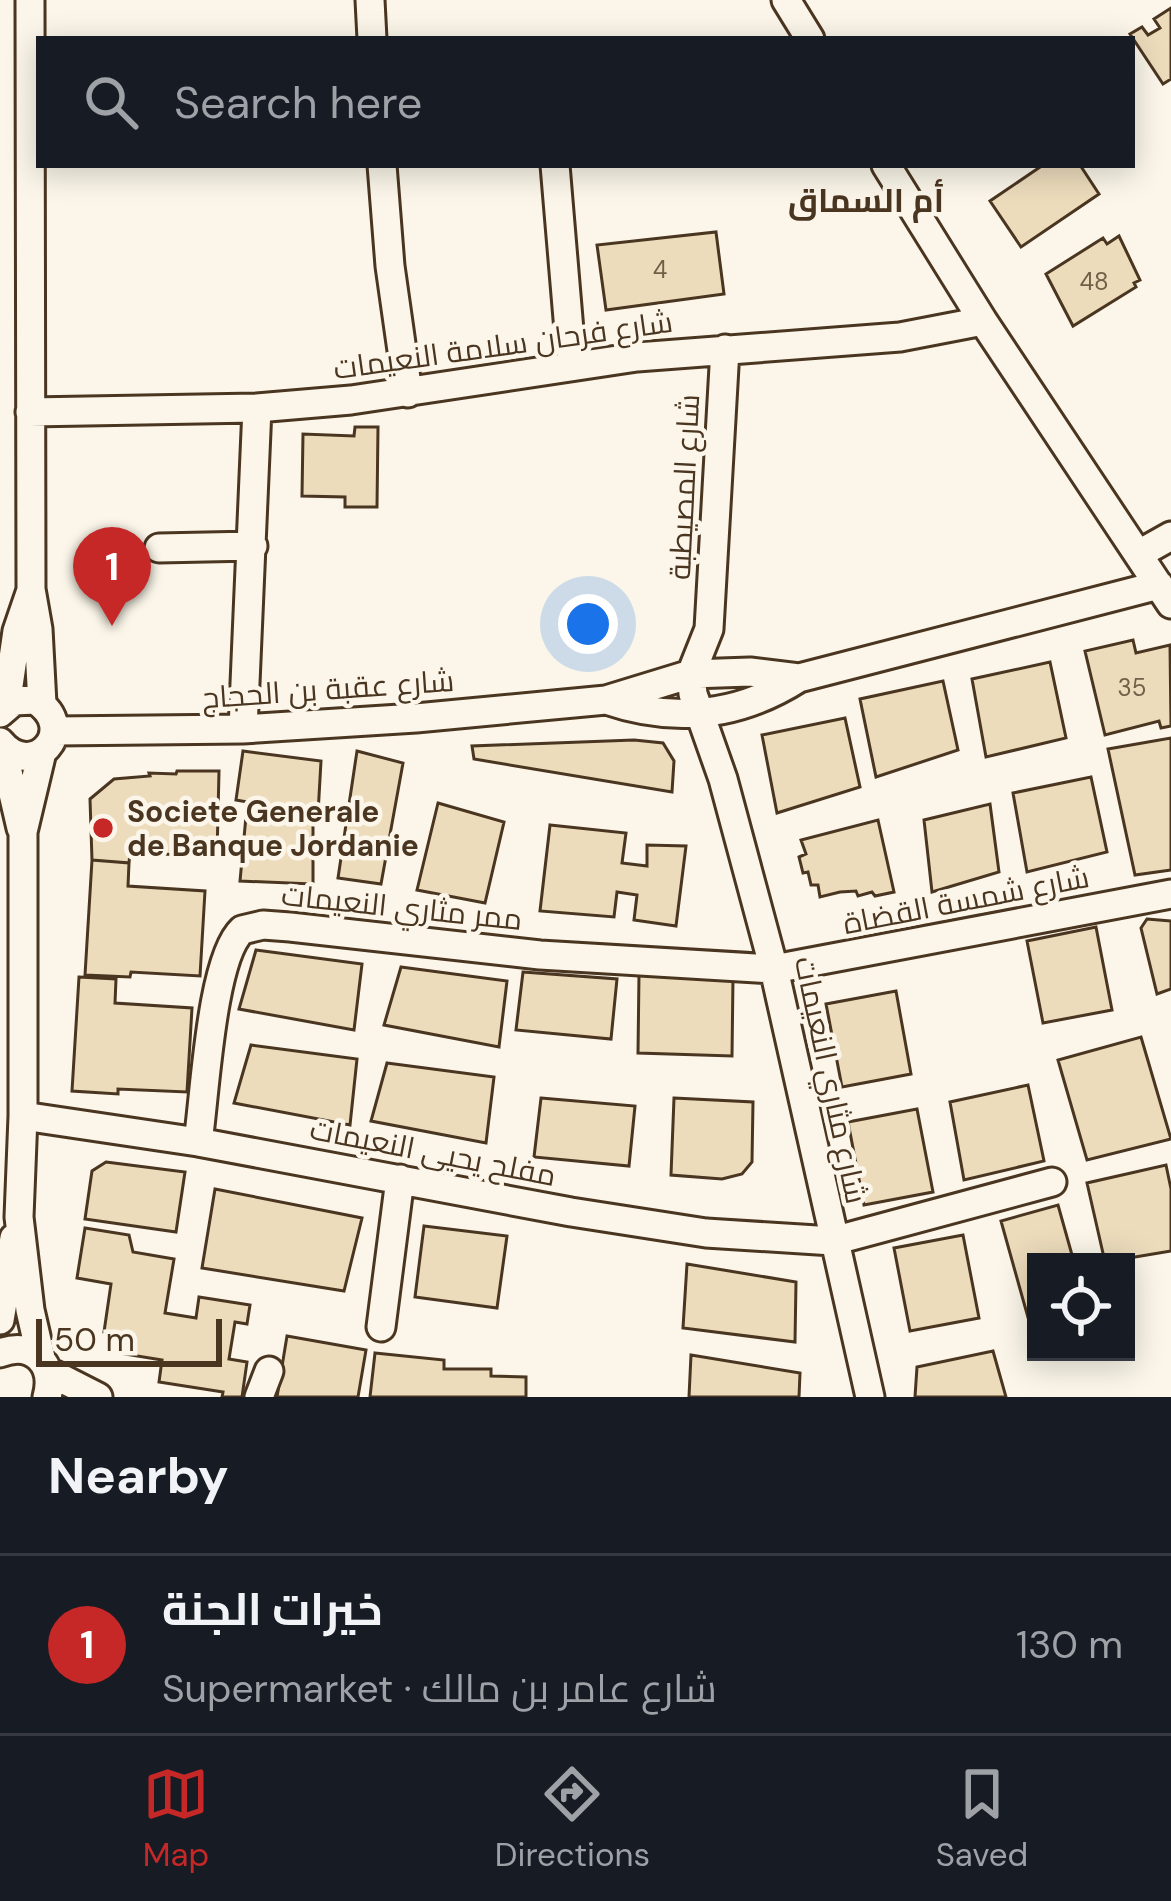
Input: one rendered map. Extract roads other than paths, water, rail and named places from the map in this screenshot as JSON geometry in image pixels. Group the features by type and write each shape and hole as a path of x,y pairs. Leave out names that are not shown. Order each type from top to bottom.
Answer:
{"street":[{"path":"30,0 31,589 42,704"},
{"path":"370,0 372,36"},
{"path":"786,0 808,36"},
{"path":"382,168 407,393"},
{"path":"555,168 572,366"},
{"path":"888,168 1165,595"},
{"name":"شارع فرحان سلامة النعيمات","path":"30,412 257,408 407,393 572,366 725,349 900,337 983,321"},
{"name":"شارع المصيطبة","path":"691,674 709,628 725,349"},
{"path":"243,729 257,408"},
{"path":"1139,554 1171,536"},
{"path":"159,548 253,546"},
{"path":"3,709 16,631 31,589"},
{"name":"شارع عقبة بن الحجاج","path":"1,744 21,757 48,741 606,700 691,674 725,671 799,678 1165,595"},
{"name":"شارع المصيطبة","path":"709,628 725,671"},
{"name":"شارع مثاري النعيمات","path":"723,779 728,710 725,671"},
{"name":"شارع مثاري النعيمات","path":"691,674 698,714 723,779 774,969 870,1397"},
{"name":"شارع عقبة بن الحجاج","path":"606,700 646,712 698,714 728,710 779,691 799,678"},
{"path":"0,1320 23,1116 10,951 22,832 52,716 42,704 25,699 3,709"},
{"path":"1,744 22,832"},
{"name":"شارع شمسة القضاة","path":"774,969 1171,894"},
{"name":"ممر مثاري النعيمات","path":"198,1142 220,981 226,954 242,930 263,925 540,955 774,969"},
{"name":"مفلح يحيى النعيمات","path":"23,1116 198,1142 706,1233 832,1241 1052,1182"},
{"path":"381,1327 400,1179"},
{"path":"13,1199 30,1310 46,1376"},
{"path":"0,1353 24,1348 46,1376 98,1397"}],"place":[{"name":"خيرات الجنة","path":"112,626"},
{"name":"Societe Generale de Banque Jordanie","path":"103,828"}],"district":[{"name":"أم السماق","path":"866,200"}]}
